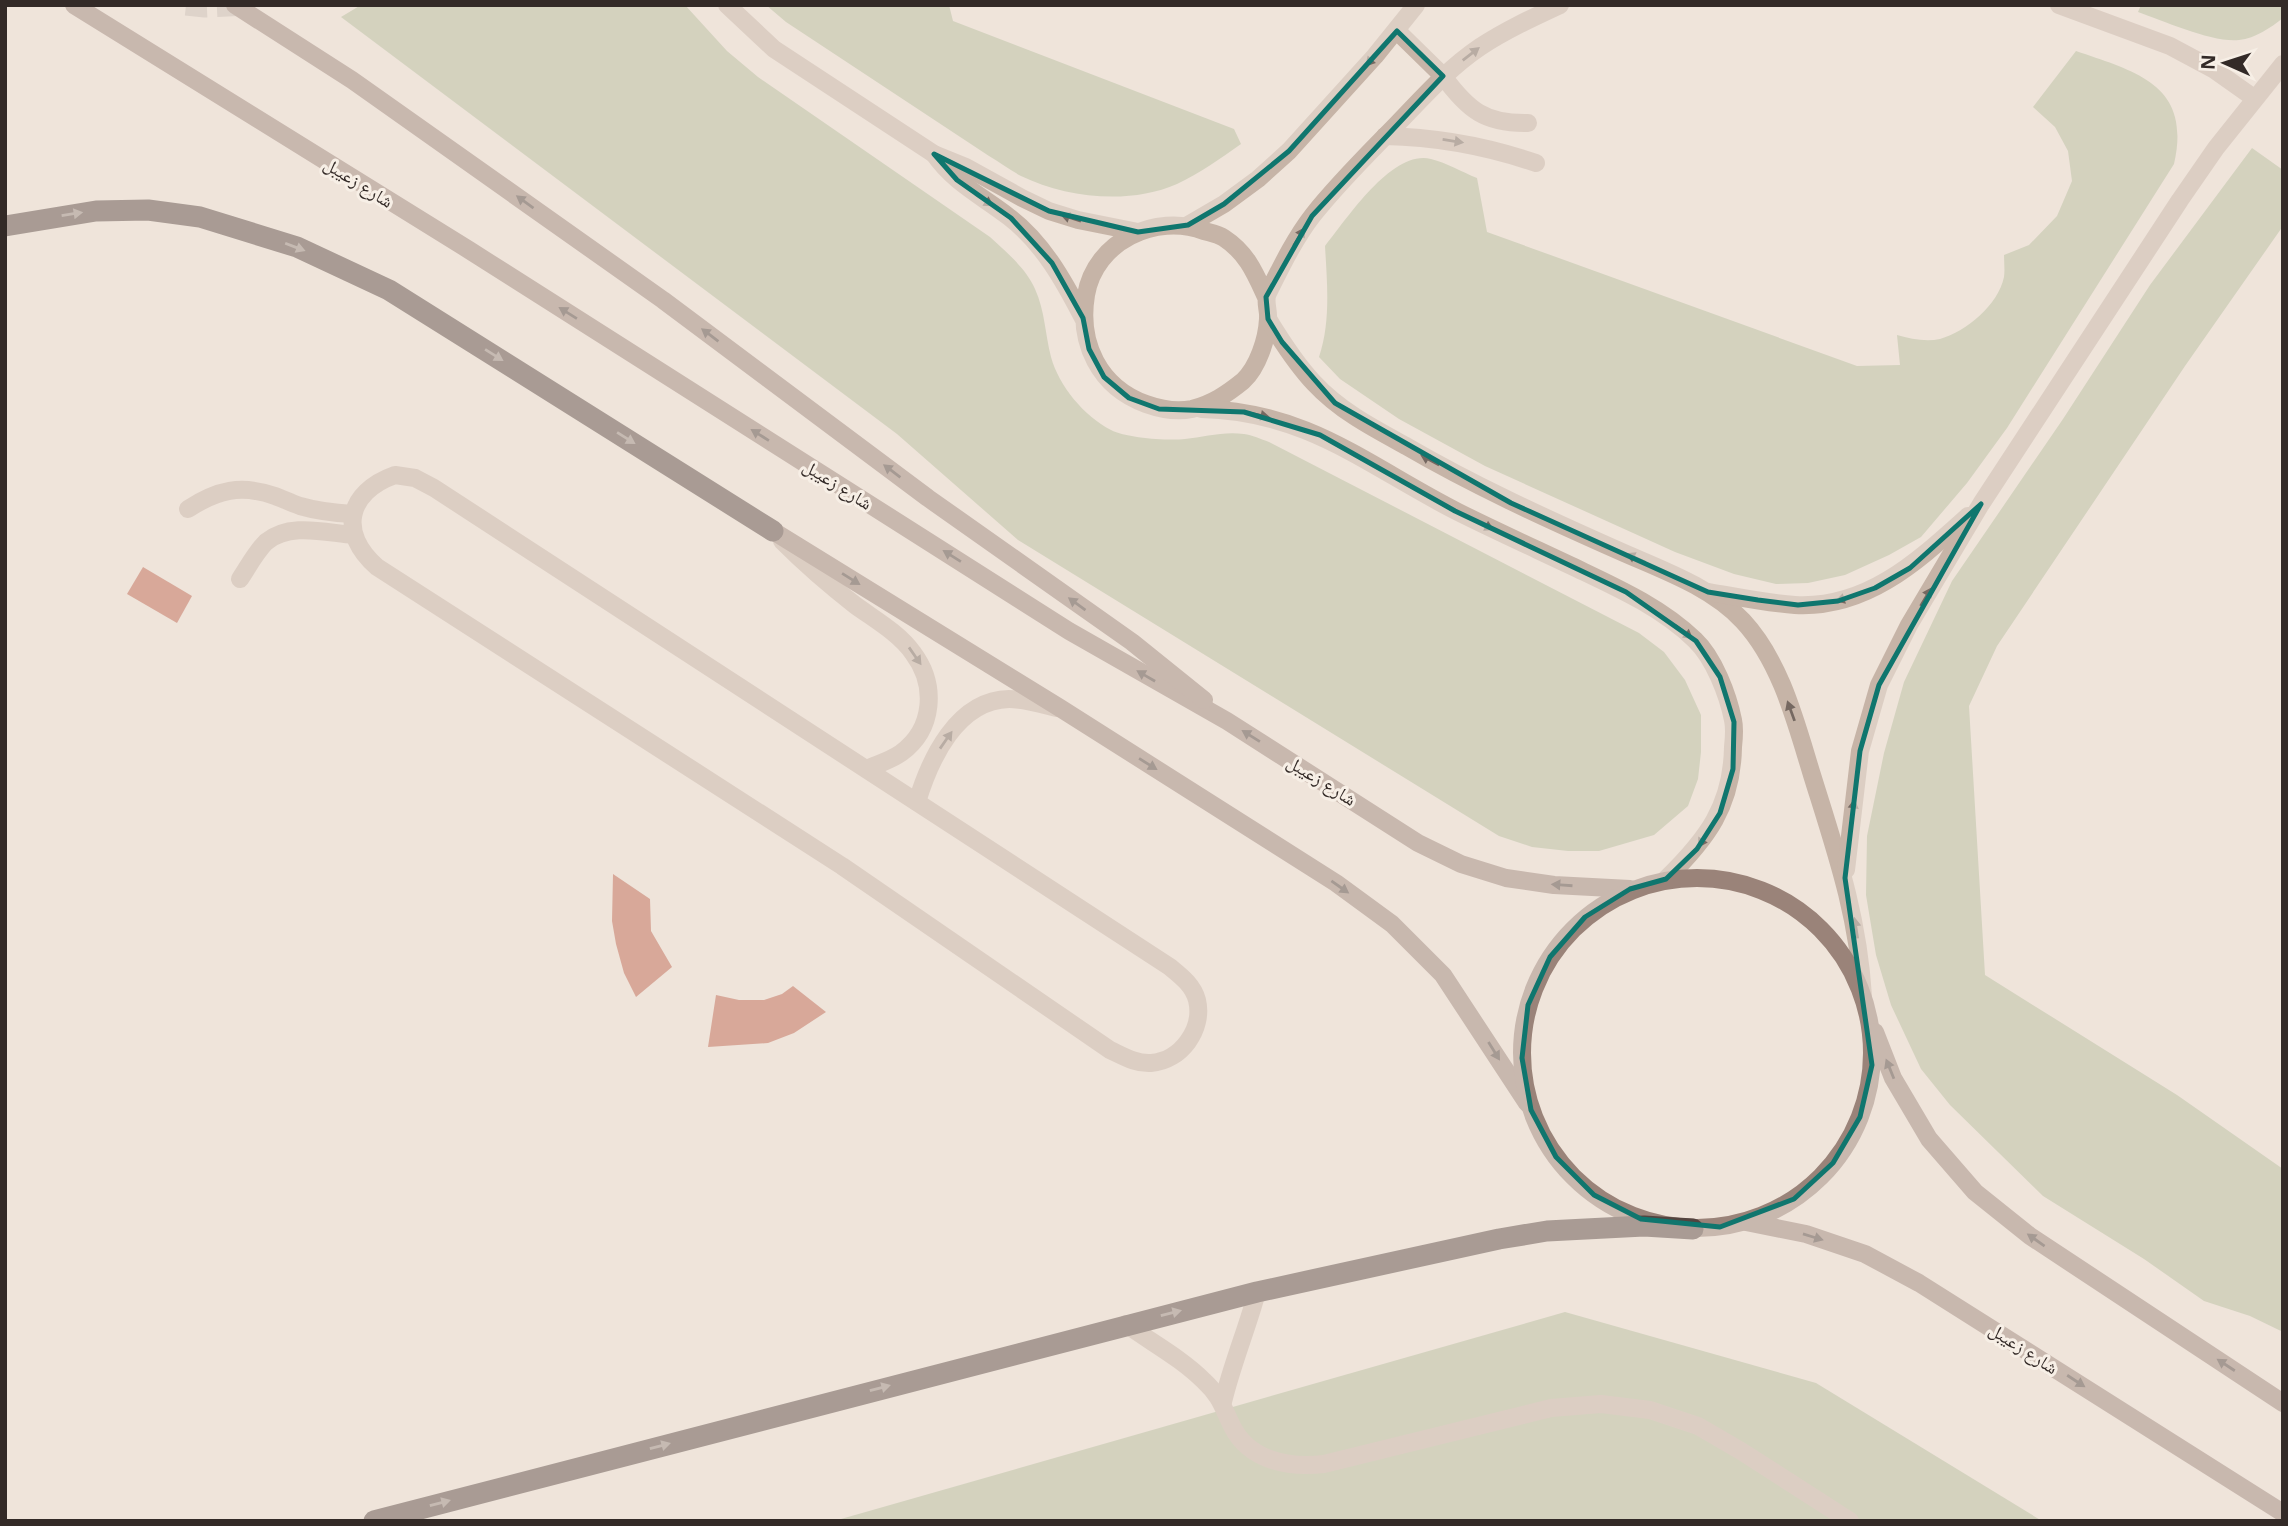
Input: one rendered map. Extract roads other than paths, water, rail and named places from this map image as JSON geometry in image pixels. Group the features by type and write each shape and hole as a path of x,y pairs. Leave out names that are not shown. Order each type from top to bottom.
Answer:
{"highway":[{"path":"5,226 96,211 148,210 200,217 297,247 389,290 772,531"},
{"path":"374,1521 1257,1292 1499,1239 1548,1231 1632,1226 1693,1229"}],"main road":[{"name":"شارع زعيبل","path":"74,5 481,258 1069,631 1227,721 1418,843 1461,864 1506,878 1630,890"},
{"path":"235,5 363,88 652,292 928,498 1132,642 1227,721"},
{"path":"772,531 1060,708 1336,883 1392,924 1443,975 1531,1110 1556,1157 1594,1195 1641,1219 1693,1229 1746,1222 1794,1199 1833,1163 1860,1117 1872,1065 1865,1004"},
{"path":"1531,1110 1522,1058 1528,1005 1550,957 1585,917 1630,890 1666,879 1716,877 1764,890 1807,915 1841,952 1865,1004 1893,1078 1929,1139 1975,1192 2030,1236 2283,1402"},
{"name":"شارع زعيبل","path":"1746,1222 1806,1234 1865,1254 1919,1283 2283,1513"}],"street":[{"path":"727,5 775,49 934,155 966,167 1049,211 1138,232"},
{"path":"1188,225 1224,204 1258,179 1289,151 1397,31 1416,5"},
{"path":"1266,297 1312,216 1443,76 1479,48 1519,23 1560,5"},
{"path":"2059,5 2170,46 2213,69 2254,98"},
{"path":"1397,31 1443,76 1469,108 1507,124 1528,123"},
{"path":"1845,878 1860,751 1879,685 1909,625 1981,504 2180,200 2254,98 2283,64"},
{"path":"1385,136 1416,136 1477,145 1536,163"},
{"path":"934,155 944,169 1011,218 1033,240 1052,263 1083,318"},
{"path":"1191,409 1221,398 1246,378 1262,350 1268,319 1266,297 1251,262 1223,237 1188,225 1162,225 1138,232 1115,246 1097,267 1086,291 1083,318 1088,349 1104,377 1129,398 1159,409 1244,412 1296,425 1320,435 1455,511 1626,592 1664,616 1696,641 1720,677 1734,723 1733,769 1720,813 1697,849 1666,879"},
{"path":"1268,319 1315,385 1357,419 1511,503 1708,592 1798,605 1838,601 1875,588 1910,568 1981,504"},
{"path":"395,475 415,478 1170,967 1187,980 1197,1000 1197,1022 1189,1042 1172,1057 1152,1063 1130,1060 1110,1050 842,866 377,567 362,554 354,535 353,514 362,496 376,482 395,475"},
{"path":"188,509 207,496 229,490 251,489 299,506 353,514"},
{"path":"240,579 264,544 278,534 294,530 354,535"},
{"path":"772,531 824,580 912,650 924,669 929,691 929,712 922,729 913,743 900,754 867,769"},
{"path":"1708,592 1743,622 1771,662 1791,708 1845,878 1860,956 1865,1004"},
{"path":"917,802 932,761 953,729 968,713 987,703 1008,699 1060,708"},
{"path":"1223,1402 1257,1292"},
{"path":"1126,1324 1183,1363 1204,1381 1223,1402 1232,1428 1250,1448 1274,1462 1301,1467 1324,1464 1551,1408 1601,1404 1650,1410 1698,1426 1850,1521"}],"tunnel":[{"path":"186,5 249,5"}]}
